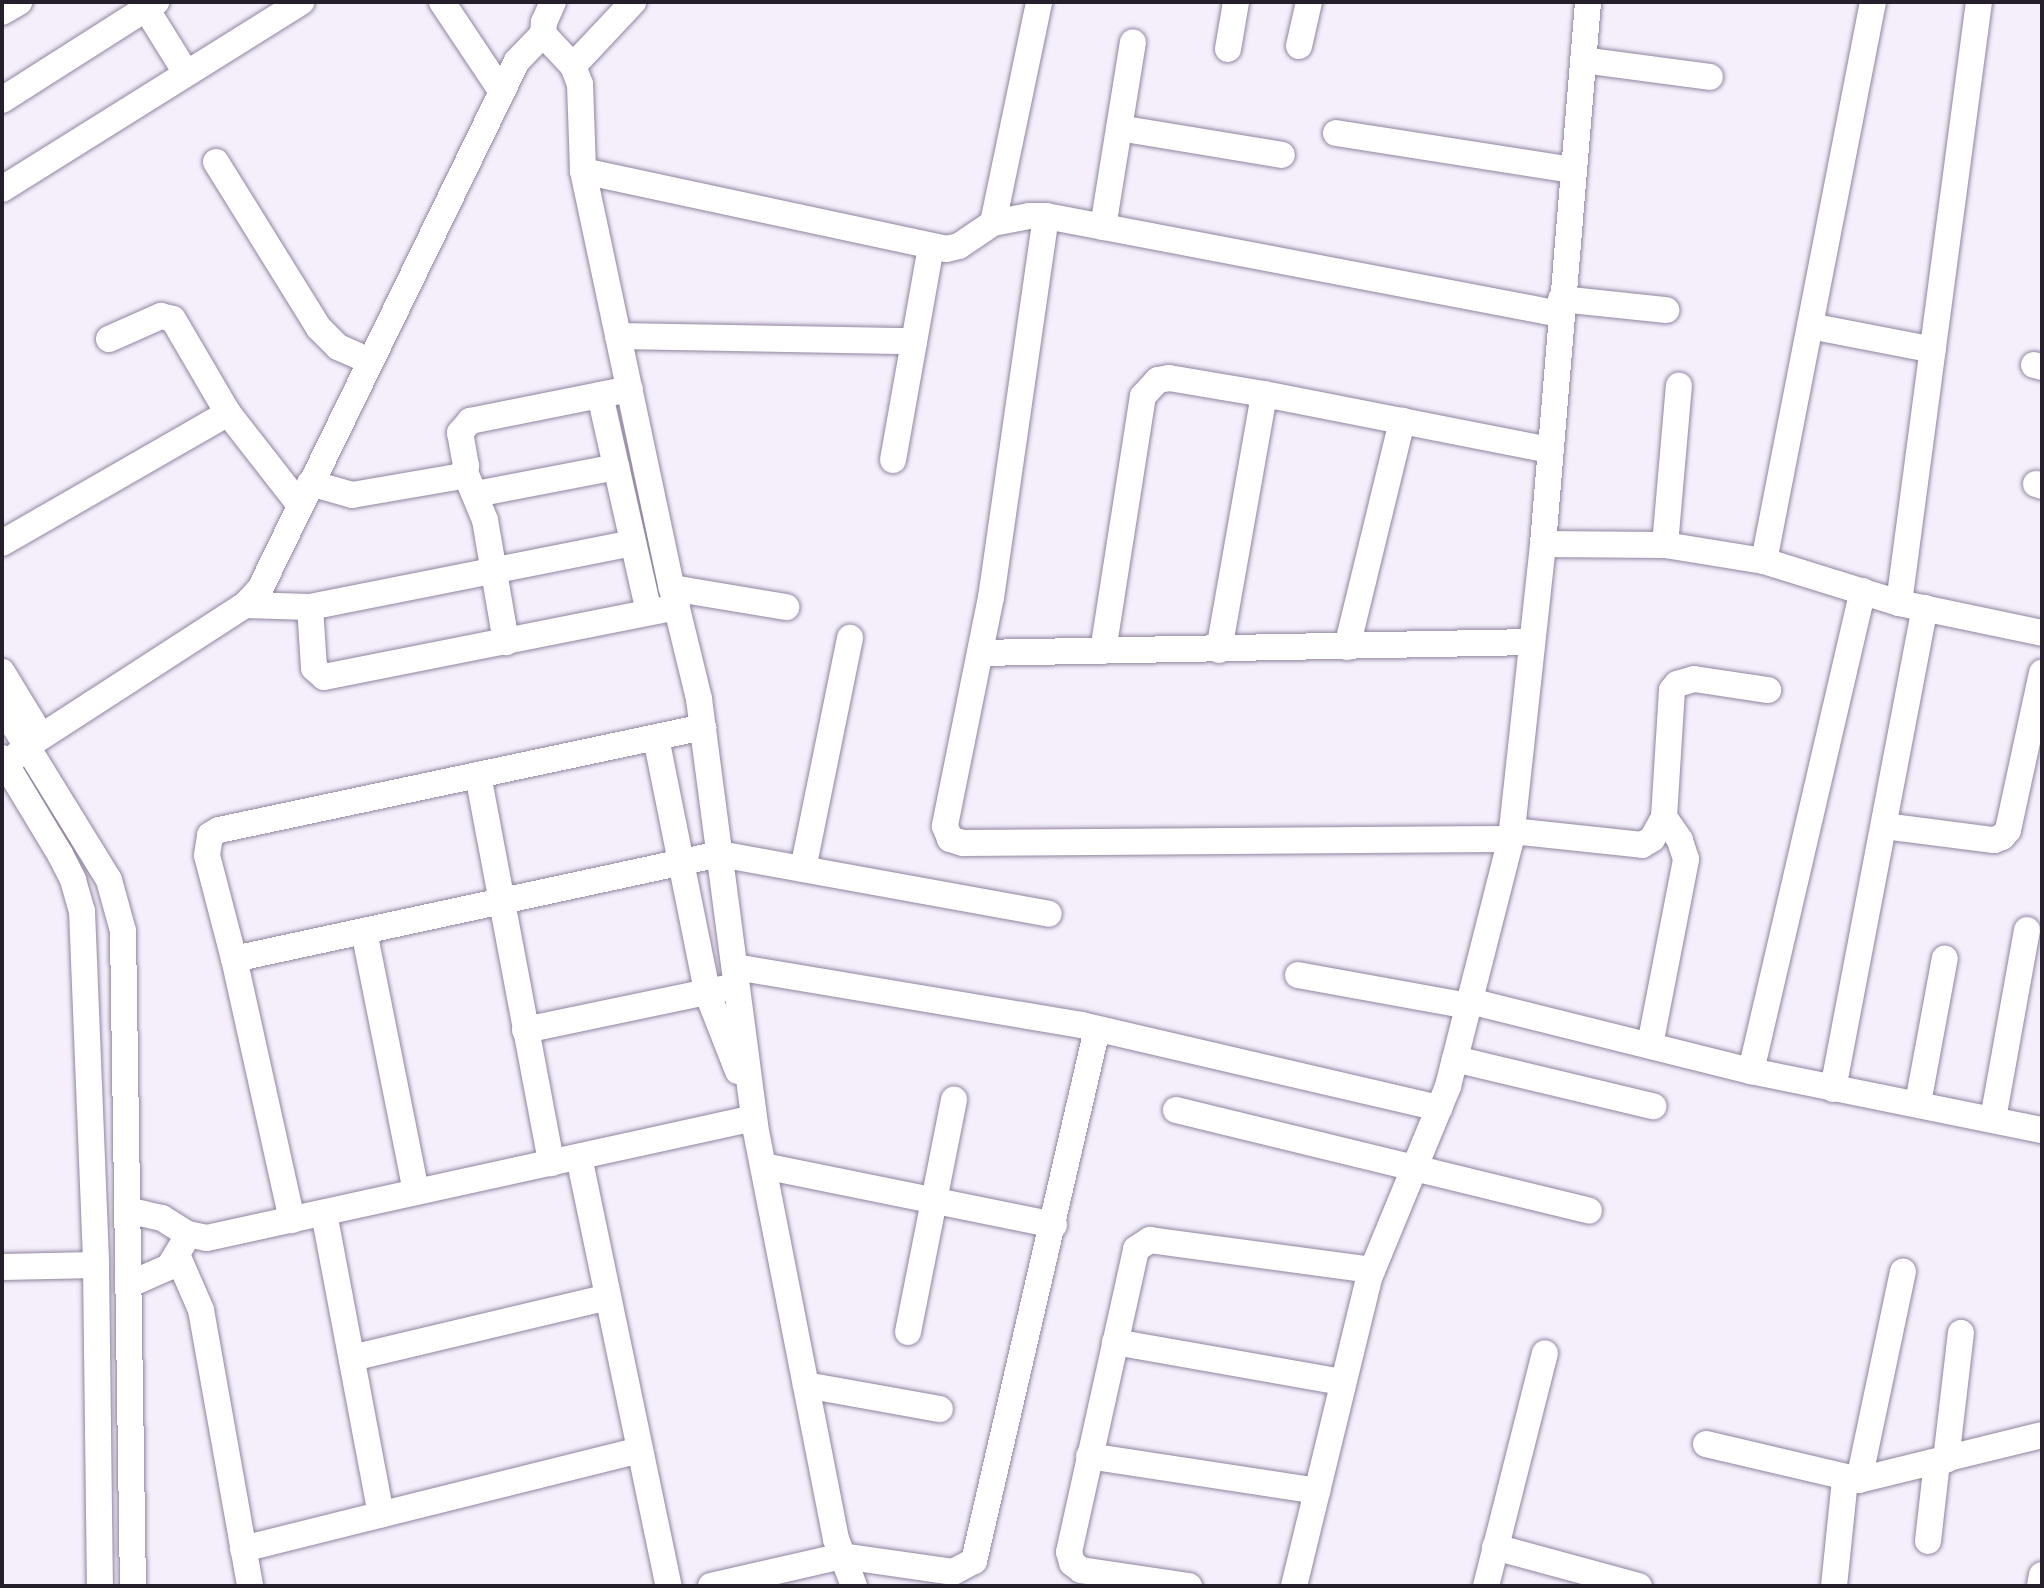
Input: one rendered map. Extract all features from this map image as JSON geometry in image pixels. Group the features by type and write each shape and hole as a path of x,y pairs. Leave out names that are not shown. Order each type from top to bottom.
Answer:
{"street":[{"path":"2,12 19,2"},
{"path":"2,189 301,2"},
{"path":"442,2 502,92"},
{"path":"100,1586 96,1265 82,911 73,880 4,762 245,605 260,589 517,61 543,34 544,22 553,2"},
{"path":"573,66 633,2"},
{"path":"993,223 1039,2"},
{"path":"1228,49 1236,2"},
{"path":"1299,46 1309,2"},
{"path":"1294,1586 1372,1270 1439,1108 1455,1059 1511,835 1543,544 1560,306 1588,2"},
{"path":"1764,561 1873,2"},
{"path":"1899,603 1979,2"},
{"path":"2,100 148,4 186,73"},
{"path":"543,34 573,66 580,84 583,171 674,597 696,682 754,1114 836,1539 854,1586"},
{"path":"1103,227 1133,42"},
{"path":"1583,60 1710,77"},
{"path":"1119,128 1282,155"},
{"path":"1336,133 1573,170"},
{"path":"216,162 319,328 338,347 370,361"},
{"path":"583,171 946,249 959,246 993,223 1046,216 1560,306 1666,310"},
{"path":"1046,216 980,653 945,826 950,839 963,843 1511,835 1642,845 1652,839 1664,817 1672,690 1677,684 1694,679 1768,690"},
{"path":"893,460 931,246"},
{"path":"109,339 161,316 173,319 228,413 305,494 352,495 462,476 471,483 616,467"},
{"path":"1810,326 1933,350"},
{"path":"618,336 914,341"},
{"path":"1103,651 1143,396 1148,387 1169,378 1550,450"},
{"path":"1665,545 1679,386"},
{"path":"506,642 485,520 471,483 460,433 470,421 630,389"},
{"path":"1219,650 1264,394"},
{"path":"600,395 649,612"},
{"path":"2,543 228,413"},
{"path":"1347,647 1402,421"},
{"path":"245,605 310,607 633,543"},
{"path":"1543,544 1665,545 1764,561 1899,603 2042,633"},
{"path":"1751,1071 1863,591"},
{"path":"310,607 314,668 324,677 649,612 674,597 786,607"},
{"path":"1833,1089 1925,608"},
{"path":"803,869 850,638"},
{"path":"980,653 1532,642"},
{"path":"2,672 34,742 117,900 123,931 133,1586"},
{"path":"1884,826 1994,840 2002,837 2008,830 2042,673"},
{"path":"2,706 34,742"},
{"path":"292,1220 234,959 207,855 210,835 219,830 703,727"},
{"path":"656,738 707,992 754,1114"},
{"path":"478,775 551,1163"},
{"path":"2,796 30,804"},
{"path":"1650,1045 1686,859 1680,840 1664,817"},
{"path":"234,959 720,854 1049,914"},
{"path":"1993,1119 2027,930"},
{"path":"364,931 416,1192"},
{"path":"1918,1103 1945,958"},
{"path":"1298,975 1469,1004 1751,1071 2042,1130"},
{"path":"525,1030 707,992 736,977 1097,1029 1439,1108"},
{"path":"711,1586 842,1556 953,1572 974,1561 1097,1029"},
{"path":"1455,1059 1653,1106"},
{"path":"908,1332 954,1100"},
{"path":"1176,1110 1589,1211"},
{"path":"128,1285 169,1267 183,1246 207,1238 579,1157 754,1114"},
{"path":"579,1157 669,1586"},
{"path":"764,1166 1054,1225"},
{"path":"127,1210 162,1218 183,1246 201,1310 250,1586"},
{"path":"324,1213 381,1515"},
{"path":"1189,1586 1081,1570 1072,1563 1069,1552 1136,1249 1142,1242 1372,1270"},
{"path":"2,1267 96,1265"},
{"path":"1834,1586 1852,1479 1903,1272"},
{"path":"352,1358 608,1297"},
{"path":"1928,1541 1961,1333"},
{"path":"1115,1342 1343,1382"},
{"path":"1486,1586 1545,1353"},
{"path":"806,1385 940,1409"},
{"path":"1706,1444 1852,1479 1941,1461 2042,1435"},
{"path":"243,1549 640,1450"},
{"path":"1089,1456 1317,1491"},
{"path":"1495,1547 1639,1586"},
{"path":"2040,1586 2042,1575"}]}
